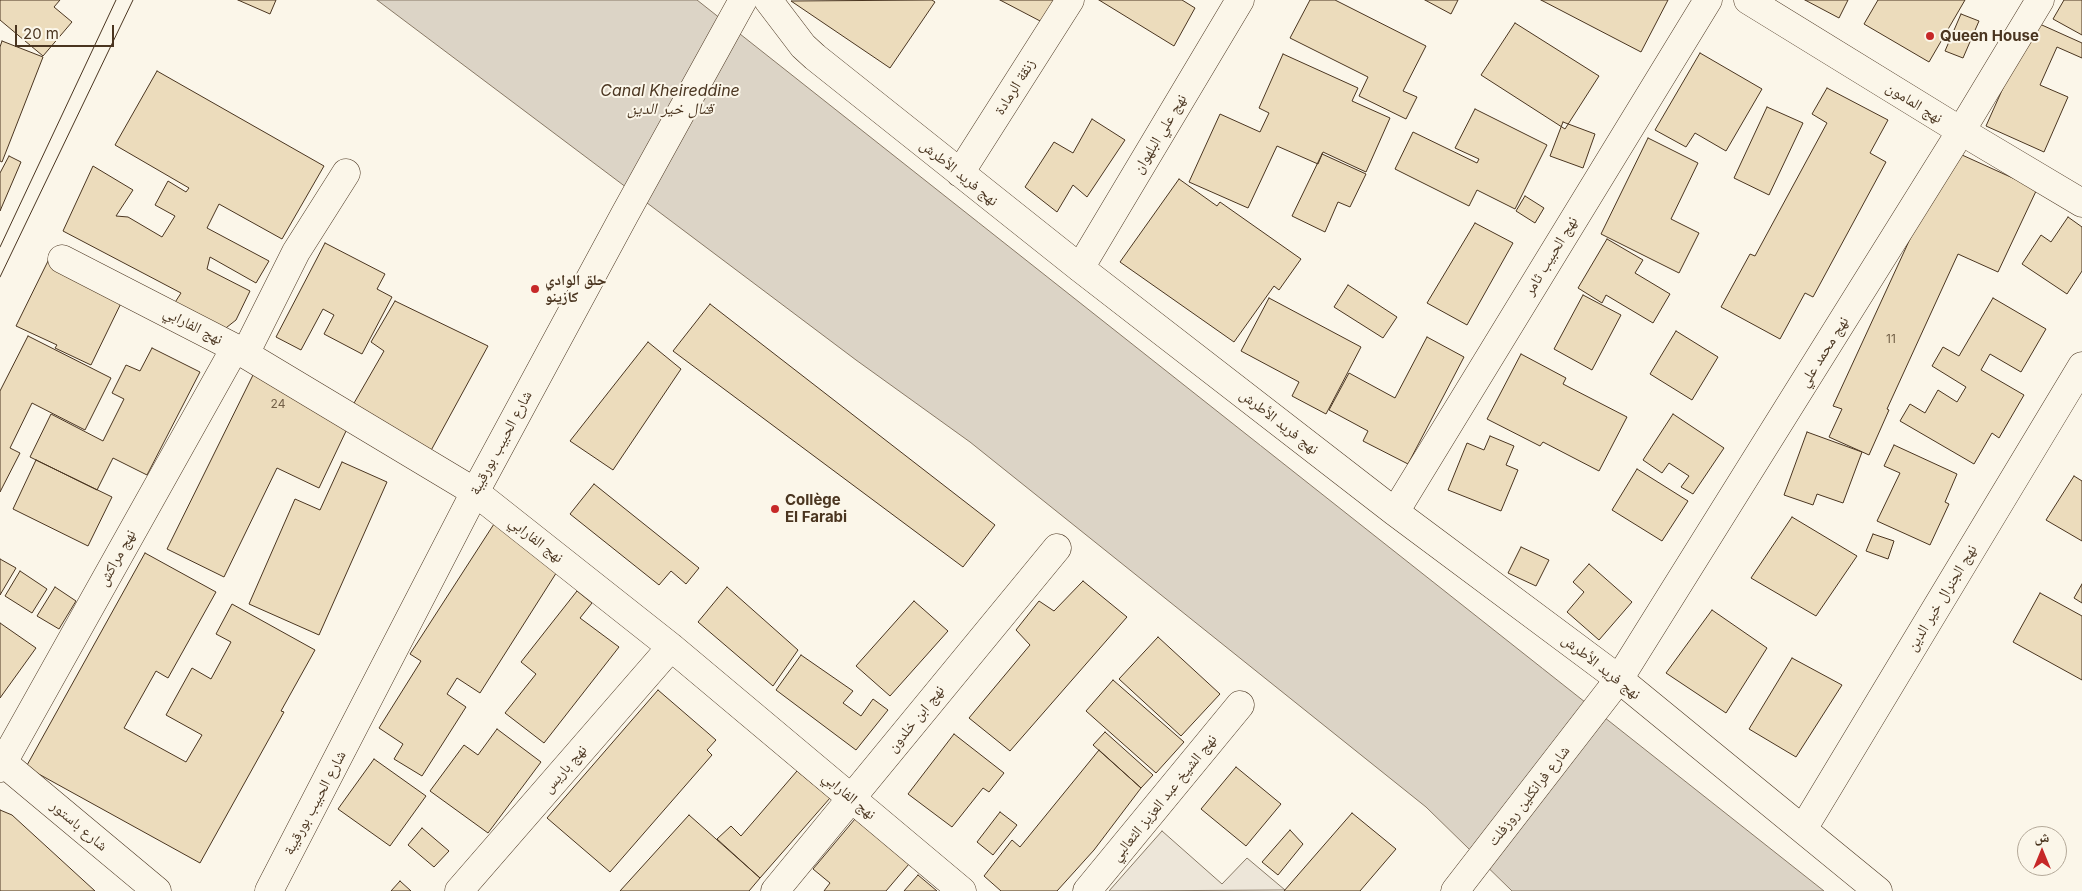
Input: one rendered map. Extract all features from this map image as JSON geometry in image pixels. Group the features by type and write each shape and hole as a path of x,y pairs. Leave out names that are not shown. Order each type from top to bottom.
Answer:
{"street":[{"name":"شارع الحبيب بورقيبة","path":"269,891 475,492 743,0"},
{"name":"نهج فريد الأطرش","path":"768,0 803,46 815,57 1080,268 1395,512 1619,679 1878,891"},
{"name":"زنقة الرمادة","path":"960,173 1070,0"},
{"name":"نهج علي البلهوان","path":"1080,268 1240,0"},
{"name":"نهج الحبيب ثامر","path":"1395,512 1708,0"},
{"name":"نهج المامون","path":"1748,0 1961,132 2082,203"},
{"name":"نهج محمد علي","path":"1604,701 1961,132 2040,0"},
{"name":"نهج مراكش","path":"1,763 296,252 346,173"},
{"name":"نهج الفارابي","path":"62,258 240,351 475,492 670,647 962,891"},
{"name":"نهج الجنرال خير الدين","path":"1803,830 2082,366"},
{"name":"نهج ابن خلدون","path":"775,891 1058,548"},
{"name":"نهج باريس","path":"459,891 670,647"},
{"name":"شارع فرانكلين روزفلت","path":"1455,891 1604,701"},
{"name":"نهج الشيخ عبد العزيز الثعالبي","path":"1087,891 1240,705"},
{"name":"شارع باستور","path":"1,763 157,891"}],"shaded area":[{"path":"1162,831 1222,884 1247,858 1285,890 1109,891"}],"water":[{"name":"Canal Kheireddine قنال خير الدين","path":"377,0 697,0 1824,891 1512,891 1426,807 970,442 856,360"}],"building":[{"path":"0,0 60,0 54,7 72,22 43,56 0,20"},
{"path":"238,0 276,0 270,14"},
{"path":"932,0 935,2 890,68 791,1"},
{"path":"1000,0 1054,0 1042,22"},
{"path":"1099,0 1182,0 1195,8 1174,46"},
{"path":"1310,0 1335,0 1426,46 1403,91 1417,97 1406,119 1359,96 1368,77 1290,38"},
{"path":"1425,0 1458,0 1451,14"},
{"path":"1541,0 1668,0 1641,52"},
{"path":"1805,0 1848,0 1839,18"},
{"path":"1878,0 1965,0 1929,62 1864,24"},
{"path":"2064,0 2082,0 2082,35 2053,19"},
{"path":"1961,14 1979,21 1963,58 1945,51"},
{"path":"2033,21 2082,43 2082,58 2057,47 2040,85 2068,97 2044,152 1986,126"},
{"path":"1515,23 1599,76 1565,129 1481,75"},
{"path":"2,41 43,57 2,162 0,161 0,47"},
{"path":"1700,53 1762,89 1726,151 1695,133 1686,147 1655,130"},
{"path":"1283,54 1358,88 1352,101 1390,118 1366,172 1323,152 1318,164 1277,146 1248,208 1189,182 1220,114 1260,132 1269,113 1259,108"},
{"path":"157,71 324,166 282,239 219,204 207,228 269,261 256,283 210,257 207,269 250,291 236,320 222,331 174,304 181,293 63,231 93,166 133,190 116,216 128,217 162,237 175,216 155,205 168,181 186,192 189,188 115,145"},
{"path":"1827,88 1888,120 1870,153 1886,162 1813,297 1805,293 1780,339 1721,307 1750,254 1755,256 1827,123 1812,114"},
{"path":"1767,107 1803,123 1769,195 1734,178"},
{"path":"1475,109 1547,145 1515,209 1477,190 1469,206 1395,169 1413,132 1477,163 1479,159 1455,148"},
{"path":"1092,119 1125,140 1087,197 1073,185 1057,212 1025,187 1054,142 1073,153"},
{"path":"1563,122 1595,134 1583,168 1550,156"},
{"path":"1648,138 1698,163 1671,219 1699,233 1679,273 1601,234"},
{"path":"1951,150 2037,189 1998,272 1958,254 1887,409 1889,410 1869,455 1829,437 1842,409 1833,406"},
{"path":"1322,154 1366,174 1350,207 1338,202 1325,232 1292,216"},
{"path":"9,156 21,162 0,211 0,173"},
{"path":"1179,179 1217,206 1220,202 1301,259 1279,290 1274,286 1234,342 1120,262"},
{"path":"1525,196 1544,208 1535,223 1516,211"},
{"path":"2068,217 2082,227 2082,271 2067,294 2022,264 2041,235 2051,242"},
{"path":"1475,223 1513,243 1467,325 1427,303"},
{"path":"1607,239 1643,260 1635,273 1670,294 1653,323 1606,295 1602,303 1578,288"},
{"path":"325,243 385,274 377,289 392,297 362,354 324,334 334,315 323,309 301,350 276,337"},
{"path":"49,259 125,295 91,365 55,348 57,345 16,326"},
{"path":"1348,285 1397,317 1383,338 1334,307"},
{"path":"1583,295 1621,315 1592,370 1554,349"},
{"path":"1269,298 1361,347 1326,414 1292,396 1299,382 1241,351"},
{"path":"1993,298 2046,329 2021,372 1990,354 1981,370 2024,395 1999,438 1992,433 1974,464 1900,421 1910,404 1925,413 1938,390 1957,402 1966,387 1932,366 1943,347 1959,356"},
{"path":"395,301 488,346 428,456 350,410 384,351 371,342"},
{"path":"710,304 995,525 963,567 673,351"},
{"path":"1676,331 1718,357 1692,400 1650,374"},
{"path":"28,336 111,378 85,430 32,403 10,448 20,453 0,492 0,391"},
{"path":"1427,337 1464,357 1408,464 1363,441 1368,431 1329,410 1349,373 1395,398"},
{"path":"648,342 681,369 613,470 570,441"},
{"path":"152,348 200,372 147,475 113,458 97,490 30,457 51,414 103,441 124,399 112,393 126,365 140,371"},
{"path":"1521,354 1566,378 1563,384 1627,417 1599,471 1543,442 1540,446 1487,419"},
{"path":"255,371 347,429 319,488 277,468 224,577 167,549"},
{"path":"1673,414 1724,448 1693,494 1681,487 1689,476 1669,463 1662,473 1643,460"},
{"path":"1807,432 1862,452 1843,503 1817,494 1813,505 1784,495"},
{"path":"1490,436 1514,446 1506,465 1518,470 1501,511 1448,490 1467,443 1484,450"},
{"path":"1894,445 1957,474 1945,502 1949,504 1930,545 1877,521 1900,473 1884,466"},
{"path":"36,460 112,497 88,546 13,509"},
{"path":"342,462 387,482 319,635 249,604 295,499 320,510"},
{"path":"1637,469 1688,501 1662,541 1612,510"},
{"path":"2074,476 2082,481 2082,541 2046,520"},
{"path":"594,484 699,568 686,584 671,571 659,585 570,514"},
{"path":"1792,517 1857,556 1816,616 1751,578"},
{"path":"494,524 560,567 480,693 457,678 447,694 466,707 422,776 394,759 403,744 379,728 421,661 410,654"},
{"path":"1873,534 1894,541 1888,559 1866,551"},
{"path":"1521,547 1549,560 1536,586 1508,573"},
{"path":"145,553 216,592 168,678 156,671 124,728 186,762 202,735 166,715 192,668 211,679 231,642 216,634 232,604 315,650 281,711 284,712 200,863 26,767"},
{"path":"0,559 16,568 0,595"},
{"path":"1589,564 1632,602 1599,640 1567,612 1584,592 1573,582"},
{"path":"20,571 47,589 32,613 5,596"},
{"path":"1083,581 1127,617 1010,751 969,718 1030,645 1016,630 1039,601 1054,611"},
{"path":"2082,584 2082,603 2074,598"},
{"path":"55,587 76,601 59,629 37,616"},
{"path":"727,587 798,650 773,686 698,622"},
{"path":"577,591 592,603 580,618 619,647 544,743 505,713 536,674 521,662"},
{"path":"2040,593 2082,616 2082,680 2013,642"},
{"path":"914,601 948,631 890,696 856,666"},
{"path":"1712,610 1767,648 1726,713 1666,673"},
{"path":"0,623 36,648 0,698"},
{"path":"1158,637 1220,694 1181,736 1119,679"},
{"path":"801,655 853,691 843,703 861,716 873,699 888,710 856,750 776,690"},
{"path":"1792,658 1842,685 1796,757 1749,729"},
{"path":"1113,680 1184,742 1156,773 1086,711"},
{"path":"658,690 716,740 707,750 712,755 610,872 547,818"},
{"path":"497,729 541,762 488,833 430,791 464,745 478,755"},
{"path":"1105,732 1153,775 1141,788 1093,745"},
{"path":"954,734 1004,773 989,792 983,788 952,827 908,794"},
{"path":"1099,750 1141,788 1094,850 1057,891 1001,891 984,876 1012,840 1020,847"},
{"path":"374,759 426,796 390,846 338,809"},
{"path":"1236,767 1281,804 1246,846 1201,809"},
{"path":"797,771 830,798 760,878 717,839 731,826 741,836"},
{"path":"0,810 12,815 95,891 0,891"},
{"path":"1000,812 1017,825 993,855 977,842"},
{"path":"1352,813 1396,849 1360,891 1284,891"},
{"path":"689,815 760,878 749,891 620,891"},
{"path":"855,819 909,864 886,891 824,891 830,883 813,869"},
{"path":"422,828 449,851 434,867 408,845"},
{"path":"1290,830 1303,844 1278,875 1262,862"},
{"path":"918,875 937,891 904,891"},
{"path":"400,881 411,891 391,891"}],"tram line":[{"path":"0,247 116,0"},
{"path":"0,277 133,0"}],"place":[{"name":"Queen House","path":"1930,36"},
{"name":"حلق الوادي كازينو","path":"535,289"},
{"name":"Collège El Farabi","path":"775,509"}]}
